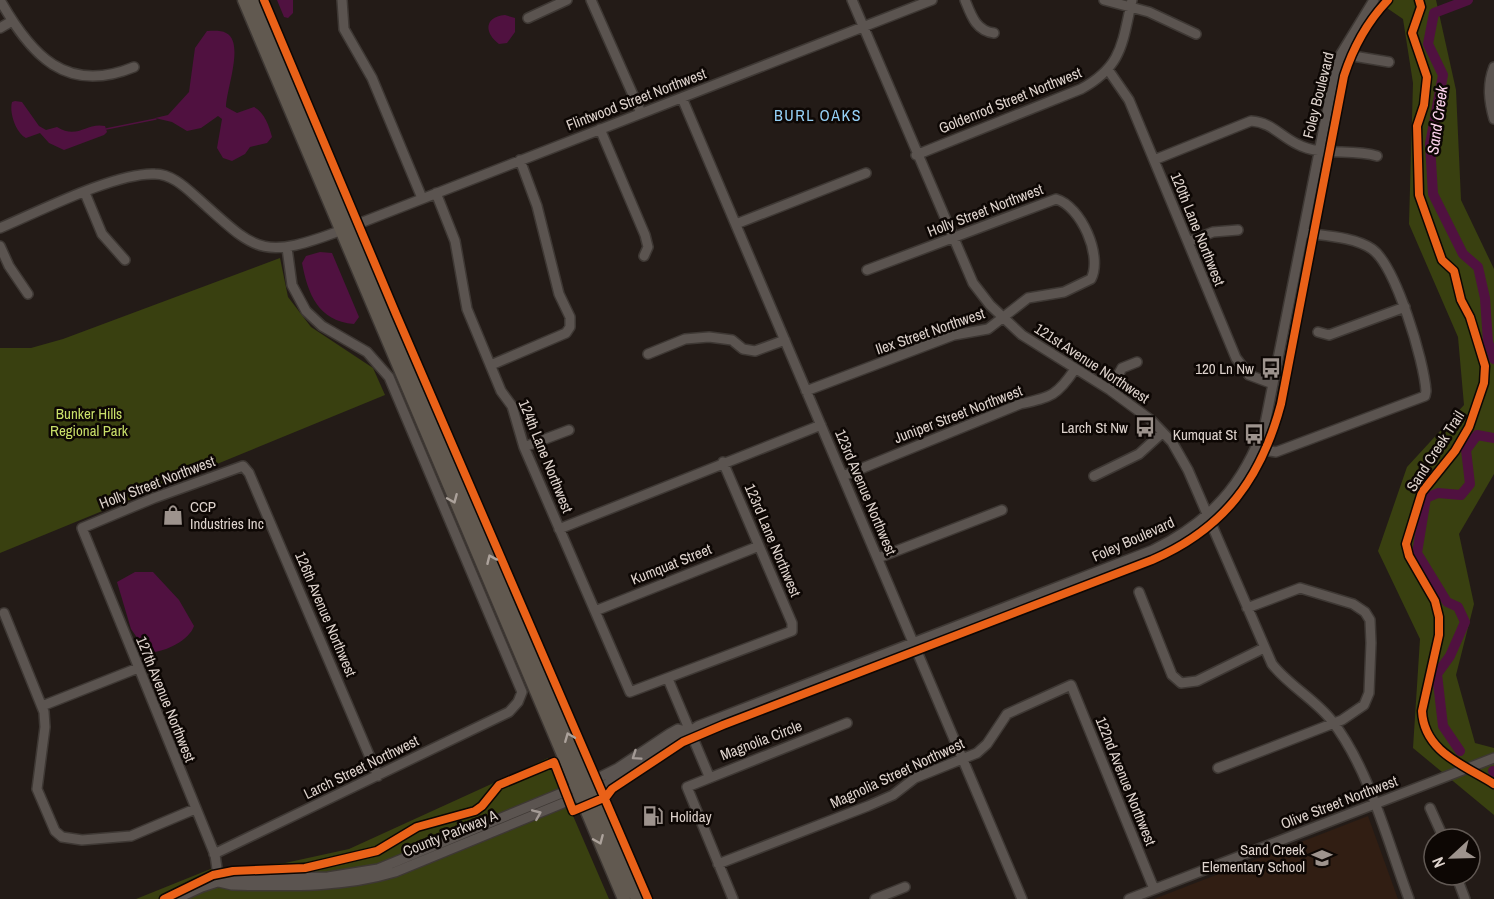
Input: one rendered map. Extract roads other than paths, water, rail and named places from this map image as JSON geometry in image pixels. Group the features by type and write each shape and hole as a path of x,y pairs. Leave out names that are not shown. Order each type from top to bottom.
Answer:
{"main road":[{"path":"244,0 346,228"},
{"path":"254,0 346,228 584,789 624,899"},
{"path":"584,789 638,899"}],"street":[{"path":"0,0 12,21 41,59 72,75 93,76 134,68"},
{"path":"342,0 345,29 372,78 422,198"},
{"path":"528,18 567,0"},
{"path":"591,0 641,113"},
{"name":"121st Avenue Northwest","path":"852,0 916,155 973,283 1003,319 1022,335 1110,390 1151,420 1172,442 1208,514 1264,648 1282,677 1322,710 1334,723 1349,747 1374,804 1409,899"},
{"name":"Flintwood Street Northwest","path":"0,228 138,174 157,174 180,182 246,241 263,246 287,248 346,228 932,0"},
{"path":"965,0 977,24 983,30 994,33"},
{"path":"1104,0 1131,4 1173,21 1196,34"},
{"name":"Foley Boulevard","path":"584,789 640,765 688,730 1153,550 1181,536 1230,494 1257,449 1265,424 1341,54 1374,0"},
{"path":"1109,71 1123,43 1131,4"},
{"path":"0,28 12,21"},
{"path":"1341,54 1389,62"},
{"path":"1494,67 1490,77 1489,98 1494,119"},
{"name":"Goldenrod Street Northwest","path":"916,155 1081,89 1109,71"},
{"name":"120th Lane Northwest","path":"1109,71 1129,100 1239,364 1249,375 1274,384"},
{"name":"123rd Avenue Northwest","path":"682,98 1022,899"},
{"path":"1154,160 1251,121 1264,121 1297,145 1320,151 1364,152 1377,156"},
{"path":"600,129 645,235 648,247 644,256"},
{"path":"491,364 566,333 570,327 570,317 554,277 537,206 520,160"},
{"path":"736,224 866,173"},
{"path":"85,193 102,234 125,260"},
{"name":"124th Lane Northwest","path":"436,193 456,241 467,309 501,391 512,406 524,447 630,692 668,679"},
{"name":"Holly Street Northwest","path":"867,270 1056,199 1069,204 1078,216 1096,259 1091,279"},
{"path":"1188,242 1213,232 1238,230"},
{"path":"1257,449 1276,452 1425,396 1426,388 1405,307 1385,265 1374,250 1358,242 1305,233"},
{"path":"0,246 9,266 28,294"},
{"name":"Larch Street Northwest","path":"214,854 509,712 518,702 522,692 389,377 368,352 322,326 306,311 292,285 287,248"},
{"name":"Ilex Street Northwest","path":"806,391 954,335 988,329 1028,298 1064,292 1091,279"},
{"path":"1318,332 1329,335 1405,307"},
{"path":"648,354 686,339 732,340 743,349 755,351 785,340"},
{"path":"1110,390 1122,368 1137,362"},
{"name":"Juniper Street Northwest","path":"843,476 1020,404 1049,398 1060,391 1075,369"},
{"path":"560,529 821,424"},
{"path":"524,447 569,430"},
{"path":"1094,476 1139,454 1162,433"},
{"name":"123rd Lane Northwest","path":"668,679 792,631 792,623 723,462"},
{"name":"Holly Street Northwest","path":"82,528 243,465"},
{"name":"126th Avenue Northwest","path":"243,465 249,473 378,776"},
{"path":"878,558 1002,510"},
{"name":"127th Avenue Northwest","path":"82,528 214,854 219,882"},
{"name":"Kumquat Street","path":"595,611 759,546"},
{"path":"1218,768 1334,723 1364,705 1369,693 1370,620 1353,604 1300,588 1247,608"},
{"path":"1139,592 1172,675 1183,683 1197,681 1264,648"},
{"path":"4,613 42,706 45,727 37,789 52,824 62,837 82,840 131,836 195,809"},
{"path":"42,706 138,668"},
{"path":"668,679 688,730 710,776"},
{"name":"Magnolia Street Northwest","path":"718,864 893,795 915,778 977,753 987,744 1007,714 1071,685"},
{"name":"122nd Avenue Northwest","path":"1071,685 1154,889"},
{"name":"Magnolia Circle","path":"718,864 687,787 847,723"},
{"name":"Olive Street Northwest","path":"1129,899 1494,758"},
{"name":"County Parkway A","path":"176,899 230,878 328,877 369,872 584,789"},
{"path":"1430,808 1439,827"},
{"path":"718,864 734,899"},
{"path":"875,899 905,887"}],"waterway":[{"name":"Sand Creek","path":"1468,0 1434,13 1428,44 1443,75 1430,144 1433,194 1463,254 1478,267 1485,298 1488,342 1494,359"},
{"path":"106,129 156,119"},
{"name":"Sand Creek","path":"1460,751 1443,726 1437,674 1450,656 1465,622 1458,607 1447,602 1417,553 1426,498 1438,493 1461,495 1470,484 1466,450 1477,435 1494,438"}],"place":[{"name":"120 Ln Nw","path":"1271,368"},
{"name":"Larch St Nw","path":"1145,427"},
{"name":"Kumquat St","path":"1254,434"},
{"name":"CCP Industries Inc","path":"173,515"},
{"name":"Holiday","path":"653,816"},
{"name":"Sand Creek Elementary School","path":"1322,858"}],"district":[{"name":"BURL OAKS","path":"818,115"}],"park label":[{"name":"Bunker Hills Regional Park","path":"89,422"}]}
